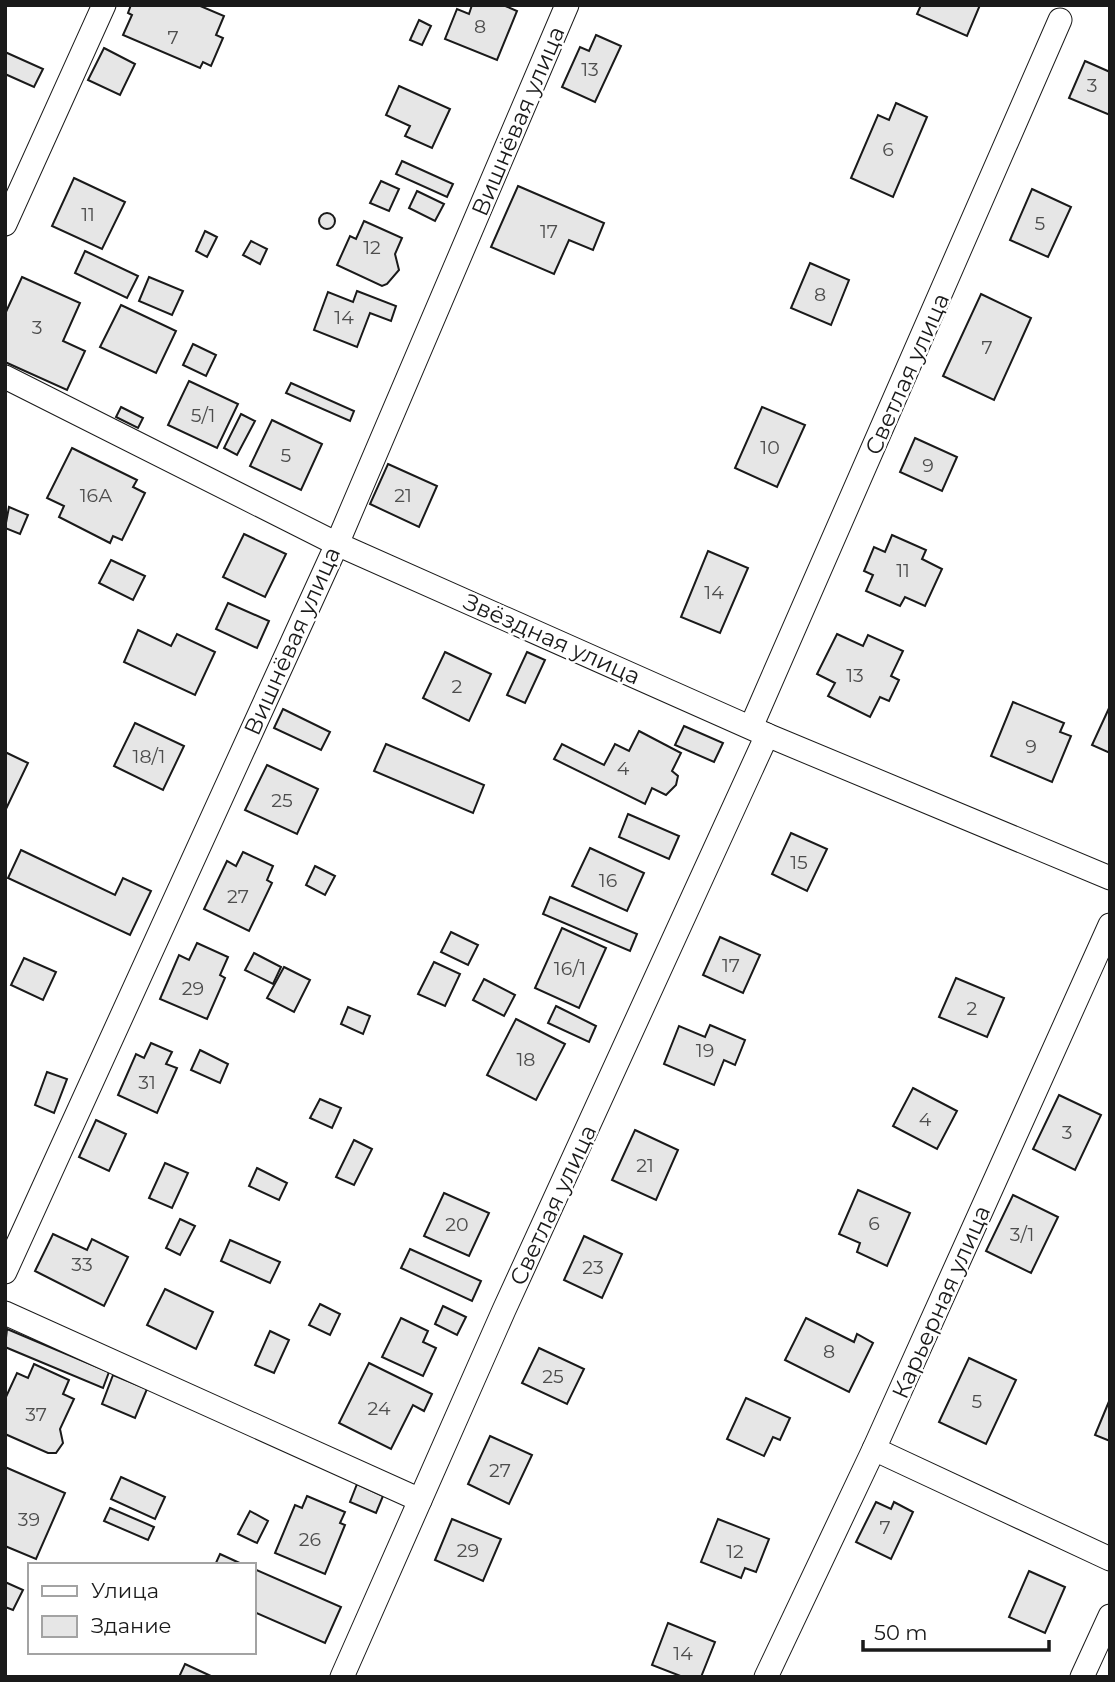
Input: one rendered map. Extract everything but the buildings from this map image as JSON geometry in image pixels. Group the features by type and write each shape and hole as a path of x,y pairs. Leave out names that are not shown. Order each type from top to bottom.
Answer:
{"street":[{"path":"5,224 104,5"},
{"name":"Вишнёвая улица","path":"5,1272 337,544 567,5"},
{"name":"Светлая улица","path":"342,1677 759,731 1060,20"},
{"name":"Звёздная улица","path":"5,377 337,544 759,731 1110,878"},
{"name":"Карьерная улица","path":"766,1677 874,1449 1110,925"},
{"path":"5,1313 420,1500"},
{"path":"874,1449 1110,1559"},
{"path":"1082,1677 1110,1616"}]}
